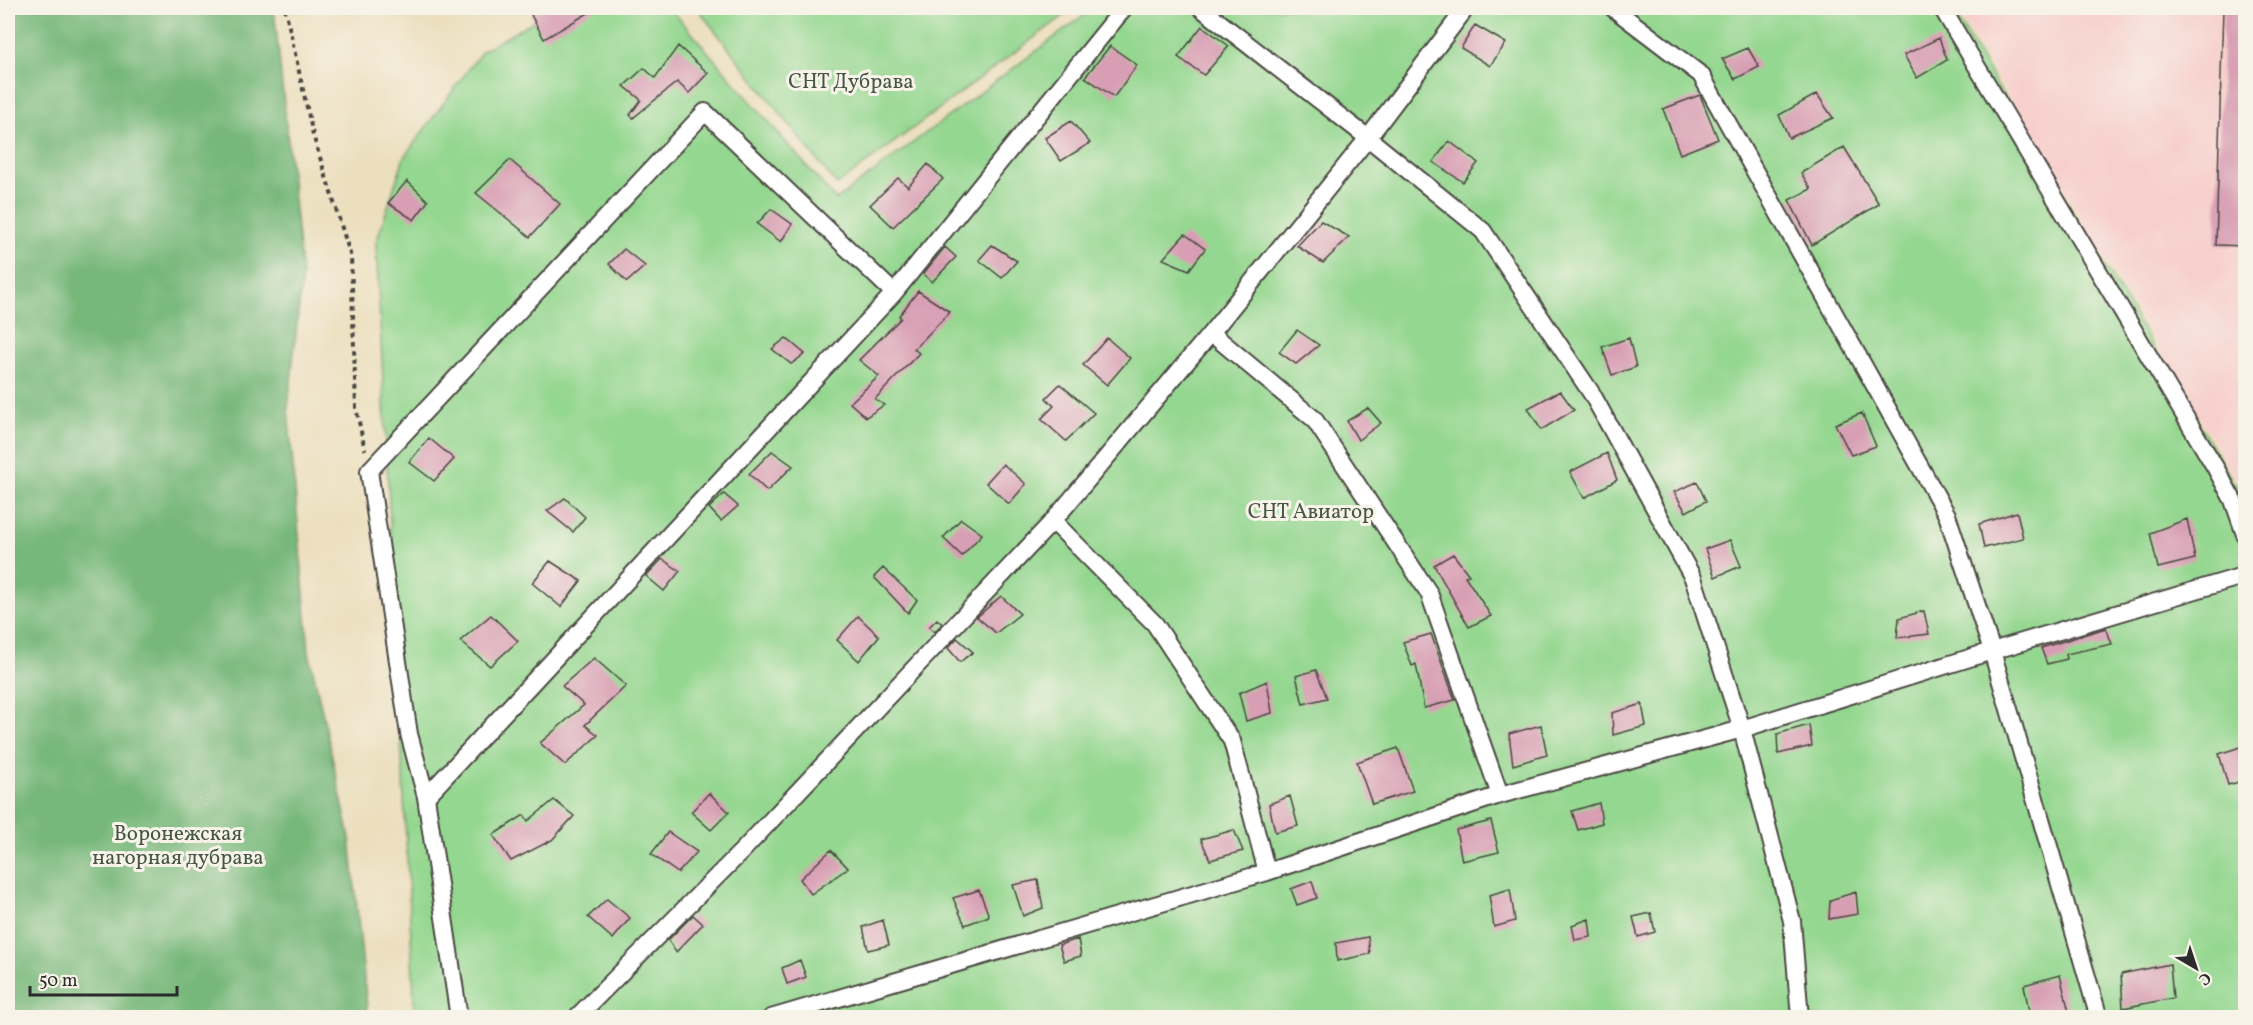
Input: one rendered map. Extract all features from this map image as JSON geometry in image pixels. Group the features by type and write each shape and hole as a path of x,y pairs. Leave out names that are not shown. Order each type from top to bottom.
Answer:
{"street":[{"path":"426,796 894,293 1124,8"},
{"path":"1201,8 1483,231 1592,394 1693,578 1742,729 1792,921 1800,1017"},
{"path":"576,1017 743,850 1053,521 1211,333 1368,138 1466,8"},
{"path":"1612,8 1701,75 1947,515 1992,651 2099,1017"},
{"path":"1942,8 2215,467 2233,500 2246,537"},
{"path":"459,1017 426,796 409,734 369,471 705,112 894,293"},
{"path":"1211,333 1314,419 1429,593 1500,795"},
{"path":"1053,521 1155,624 1232,741 1267,872"},
{"path":"771,1017 1267,872 1500,795 1742,729 2246,575"}],"path":[{"path":"285,8 313,135 351,257 356,408 369,471"}],"shaded area":[{"path":"1956,8 2245,8 2245,482 2238,482"}],"green space":[{"name":"Воронежская нагорная дубрава","path":"8,8 274,8 302,276 288,409 309,652 350,838 368,1017 8,1017"},
{"name":"СНТ Авиатор","path":"556,8 670,8 836,200 1094,8 1951,8 2235,485 2245,486 2245,1008 2230,1018 415,1017 376,243 404,157 482,51"},
{"name":"СНТ Дубрава","path":"697,8 1074,8 837,185"}],"building":[{"path":"542,8 597,8 544,39 531,15"},
{"path":"2223,8 2246,8 2246,246 2216,245"},
{"path":"1475,25 1506,43 1490,66 1461,48"},
{"path":"1202,26 1229,46 1204,75 1178,57"},
{"path":"1939,38 1947,60 1917,78 1904,55"},
{"path":"678,46 708,73 689,93 677,82 633,118 630,115 641,100 624,86 644,68 655,78"},
{"path":"1110,46 1137,65 1114,97 1085,77"},
{"path":"1748,48 1759,67 1735,79 1722,59"},
{"path":"1817,94 1833,118 1789,138 1779,115"},
{"path":"1700,95 1718,139 1680,154 1663,109"},
{"path":"1071,121 1090,143 1061,161 1045,138"},
{"path":"1449,141 1478,163 1463,182 1433,162"},
{"path":"1844,147 1879,204 1812,245 1789,200 1811,189 1801,173"},
{"path":"510,160 560,204 530,237 476,193"},
{"path":"928,164 943,179 893,227 870,205 898,178 908,187"},
{"path":"407,181 428,201 414,220 388,203"},
{"path":"771,209 792,224 781,242 757,224"},
{"path":"1321,221 1349,237 1323,263 1297,246"},
{"path":"1185,234 1205,249 1189,270 1163,259"},
{"path":"992,245 1017,261 1002,278 979,260"},
{"path":"945,247 956,257 932,282 923,274"},
{"path":"624,249 645,266 627,282 609,264"},
{"path":"918,291 950,312 914,349 919,353 875,399 884,405 866,417 850,403 879,376 859,360 901,318 899,316"},
{"path":"1297,330 1319,345 1296,364 1279,352"},
{"path":"786,338 805,354 791,364 772,349"},
{"path":"1107,338 1130,358 1107,385 1083,365"},
{"path":"1629,338 1636,367 1612,375 1602,347"},
{"path":"1060,384 1094,413 1066,441 1041,419 1054,406 1046,398"},
{"path":"1560,391 1574,410 1541,430 1528,408"},
{"path":"1368,408 1381,423 1358,440 1347,421"},
{"path":"1862,413 1876,446 1851,455 1835,424"},
{"path":"429,438 454,459 434,481 409,462"},
{"path":"772,451 793,466 767,491 749,474"},
{"path":"1607,453 1617,480 1584,498 1570,472"},
{"path":"1003,464 1026,484 1009,504 986,483"},
{"path":"1697,482 1706,501 1686,512 1674,492"},
{"path":"724,494 738,506 721,521 709,508"},
{"path":"565,498 585,517 573,532 547,511"},
{"path":"2017,512 2023,538 1984,548 1979,524"},
{"path":"961,519 982,534 962,556 943,538"},
{"path":"2187,519 2195,559 2158,568 2150,533"},
{"path":"1730,540 1741,566 1715,577 1705,549"},
{"path":"1453,554 1469,575 1465,576 1491,616 1469,627 1434,565"},
{"path":"662,559 680,571 664,591 646,576"},
{"path":"550,561 581,581 561,607 532,583"},
{"path":"883,568 917,600 908,613 874,577"},
{"path":"1001,596 1020,614 996,633 977,617"},
{"path":"1924,611 1929,634 1897,638 1899,618"},
{"path":"491,615 518,641 490,666 460,641"},
{"path":"858,616 879,636 859,661 837,640"},
{"path":"937,619 942,624 934,632 929,627"},
{"path":"2106,628 2112,644 2066,654 2067,659 2047,664 2041,648"},
{"path":"1431,634 1455,700 1424,708 1416,664 1412,666 1403,642"},
{"path":"957,638 973,652 960,662 948,648"},
{"path":"594,658 626,686 585,725 598,735 565,765 540,743 584,705 562,686"},
{"path":"1316,670 1327,698 1303,704 1296,676"},
{"path":"1267,681 1272,713 1246,721 1239,693"},
{"path":"1642,704 1646,726 1613,735 1612,713"},
{"path":"1541,725 1547,755 1513,765 1509,734"},
{"path":"1809,725 1812,746 1778,754 1777,734"},
{"path":"2246,745 2246,780 2228,785 2219,754"},
{"path":"1398,748 1413,791 1372,804 1357,762"},
{"path":"709,793 729,812 711,830 691,812"},
{"path":"1290,796 1298,826 1275,832 1269,804"},
{"path":"554,800 574,816 552,840 511,861 493,835 524,815 528,821"},
{"path":"1599,803 1602,823 1578,830 1572,811"},
{"path":"1491,821 1499,852 1462,861 1456,830"},
{"path":"1234,830 1243,851 1210,860 1201,839"},
{"path":"668,832 697,852 678,873 651,854"},
{"path":"831,850 848,868 811,894 800,879"},
{"path":"1038,880 1043,908 1023,916 1013,885"},
{"path":"1312,881 1317,898 1297,905 1291,889"},
{"path":"1510,889 1515,921 1494,927 1489,895"},
{"path":"979,890 989,916 965,925 953,898"},
{"path":"1856,892 1858,914 1829,919 1830,900"},
{"path":"607,899 630,918 613,939 588,917"},
{"path":"1651,913 1655,932 1638,937 1633,917"},
{"path":"693,915 703,924 676,952 668,940"},
{"path":"1589,919 1591,937 1575,940 1572,925"},
{"path":"883,920 889,945 868,950 863,927"},
{"path":"1368,937 1370,954 1337,961 1336,943"},
{"path":"1078,939 1081,956 1064,961 1059,945"},
{"path":"800,960 806,977 787,984 782,968"},
{"path":"2170,964 2173,998 2123,1008 2121,974"},
{"path":"2060,975 2069,1012 2030,1017 2024,985"}]}
